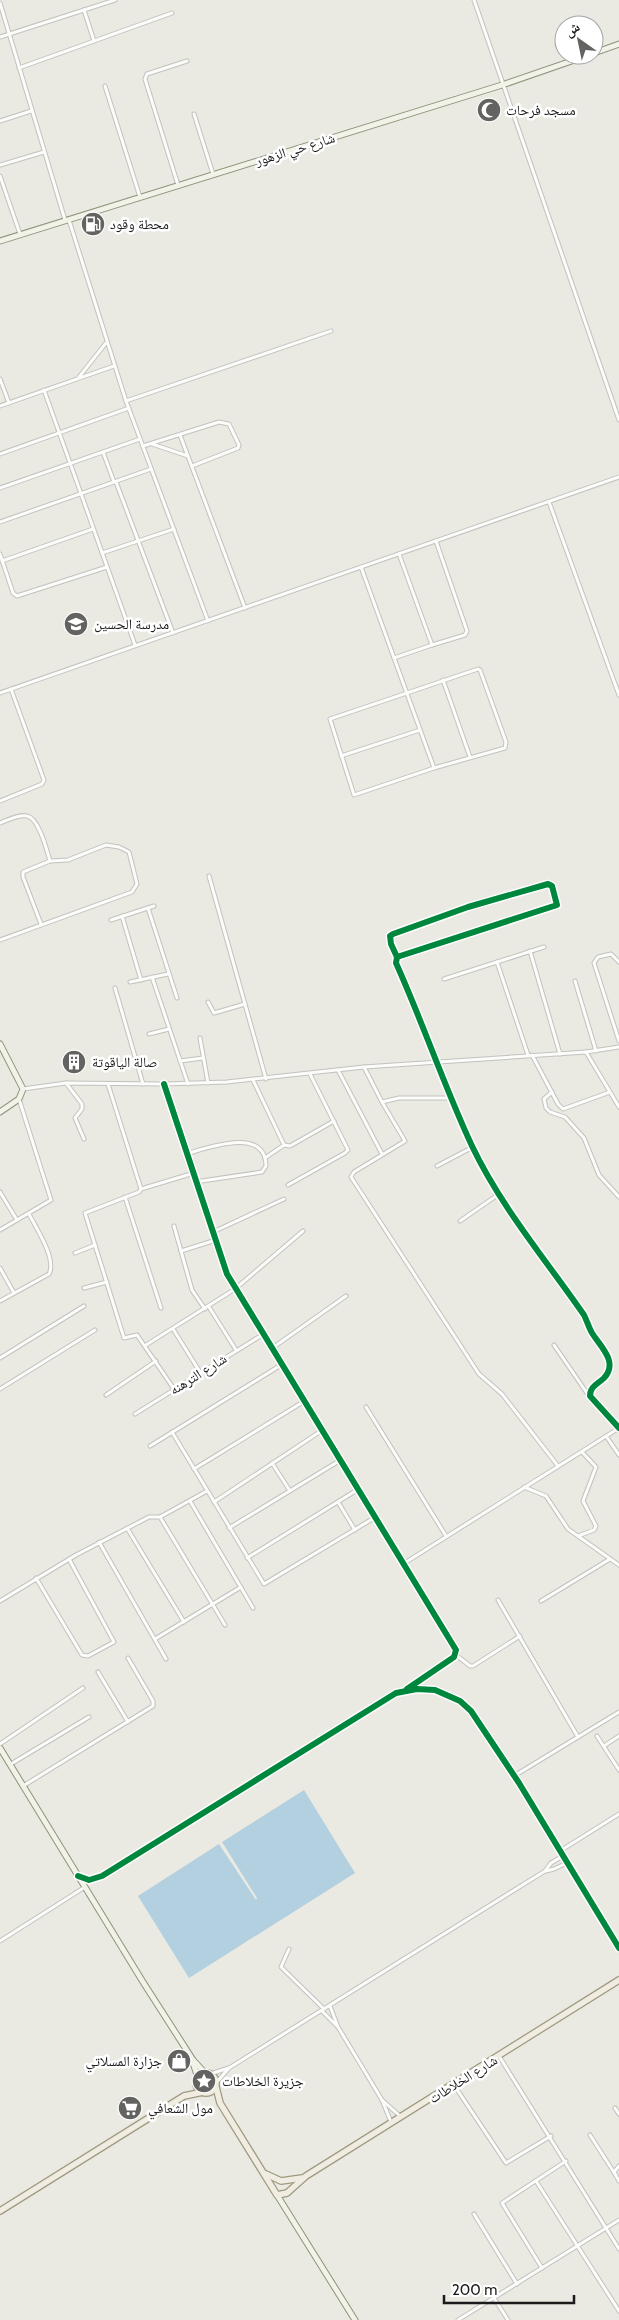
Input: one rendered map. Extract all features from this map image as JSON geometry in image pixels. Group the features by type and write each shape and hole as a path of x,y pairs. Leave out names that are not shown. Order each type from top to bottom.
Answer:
{"main road":[{"name":"شارع الخلاطات","path":"306,2176 619,1980"},
{"path":"0,2211 184,2096 197,2080 208,2073 216,2085 220,2103 277,2195 287,2193 306,2176"},
{"path":"197,2080 197,2086 220,2103"},
{"path":"184,2096 211,2092 216,2085"},
{"path":"263,2172 281,2181 306,2176"}],"street":[{"path":"0,38 115,0"},
{"path":"474,0 619,420"},
{"path":"0,3 44,152 114,366 142,446 208,620"},
{"path":"84,10 94,41"},
{"path":"19,68 172,13"},
{"path":"604,49 619,44"},
{"path":"178,185 145,79 147,74 187,61"},
{"name":"شارع حي الزهور","path":"0,241 502,85 560,65"},
{"path":"106,86 140,197"},
{"path":"0,121 31,110"},
{"path":"194,114 213,174"},
{"path":"0,165 44,152"},
{"path":"0,176 20,234"},
{"path":"126,401 331,331"},
{"path":"78,378 106,342"},
{"path":"0,406 114,366"},
{"path":"0,379 9,403"},
{"path":"44,390 135,645"},
{"path":"0,454 129,408"},
{"path":"142,446 224,421 229,424 239,445 236,448 192,466"},
{"path":"180,435 245,608"},
{"path":"0,488 140,439"},
{"path":"151,444 188,456"},
{"path":"103,452 173,632"},
{"path":"0,522 151,469"},
{"path":"0,693 619,477"},
{"path":"549,502 619,695"},
{"path":"2,560 93,529"},
{"path":"102,553 174,529"},
{"path":"394,658 465,635 467,631 436,541"},
{"path":"0,554 13,593 17,596 107,567"},
{"path":"399,554 432,645"},
{"path":"361,567 434,768"},
{"path":"479,669 506,742 505,748 434,768 355,796 352,793 330,719 406,691 479,669"},
{"path":"443,680 470,757"},
{"path":"0,800 42,784 44,780 11,690"},
{"path":"341,756 420,730"},
{"path":"0,823 24,816 32,818 36,823 50,861"},
{"path":"0,940 41,924 122,898 132,892 137,884 130,855 119,847 106,845 68,860 50,861 27,870 22,875 41,924"},
{"path":"208,876 266,1079"},
{"path":"398,957 557,906 552,886 548,884 468,907 393,934 389,940 398,957 396,963 450,1098 472,1147 499,1194 584,1315 592,1333 609,1355 610,1370 608,1375 591,1390 591,1399"},
{"path":"111,920 154,906"},
{"path":"148,908 177,998"},
{"path":"122,916 141,980"},
{"path":"444,978 544,947"},
{"path":"530,951 560,1054"},
{"path":"619,962 611,954 598,957 594,963 619,1041"},
{"path":"497,962 530,1055 563,1109 610,1092"},
{"path":"130,982 168,974"},
{"path":"152,977 188,1084"},
{"path":"575,981 596,1051"},
{"path":"115,988 143,1084"},
{"path":"208,1002 214,1013 244,1004"},
{"path":"149,1034 169,1029"},
{"path":"200,1038 208,1083"},
{"path":"0,1044 23,1089 20,1100 51,1199 0,1230"},
{"path":"23,1089 66,1083 188,1084 253,1080 364,1067 586,1052 619,1047"},
{"path":"586,1052 619,1107"},
{"path":"180,1061 204,1058"},
{"path":"364,1067 405,1142 354,1172 351,1177 478,1374 502,1394 558,1466"},
{"path":"338,1070 382,1154"},
{"path":"288,1185 348,1152 310,1074"},
{"path":"253,1080 284,1146"},
{"path":"66,1083 82,1104 82,1109 75,1118 84,1139"},
{"path":"108,1084 141,1189"},
{"path":"164,1084 226,1273 280,1365 456,1650 456,1655 468,1665 473,1666 520,1636"},
{"path":"552,1092 544,1100 546,1108 554,1114 565,1117 578,1130 587,1144 599,1175 619,1197"},
{"path":"382,1102 399,1098 450,1098"},
{"path":"0,1112 20,1100"},
{"path":"265,1158 284,1146 290,1146 334,1121"},
{"path":"186,1154 231,1142 246,1142 258,1148 265,1158 266,1166 262,1172 195,1182"},
{"path":"437,1166 472,1147"},
{"path":"174,1389 146,1345 136,1334 124,1338 85,1213 139,1192 141,1189 194,1173"},
{"path":"0,1192 17,1220"},
{"path":"460,1221 499,1194"},
{"path":"125,1197 161,1308"},
{"path":"213,1232 284,1199"},
{"path":"0,1301 49,1274 51,1269 51,1258 28,1214"},
{"path":"174,1226 192,1290 205,1309"},
{"path":"146,1345 235,1289 303,1231"},
{"path":"181,1251 216,1240"},
{"path":"75,1253 95,1246"},
{"path":"0,1268 14,1293"},
{"path":"84,1288 106,1282"},
{"path":"271,1349 346,1296"},
{"path":"0,1358 84,1306"},
{"path":"209,1306 236,1350"},
{"path":"173,1329 200,1372"},
{"path":"0,1389 95,1330"},
{"name":"شارع الترهنه","path":"135,1414 262,1334"},
{"path":"403,1564 619,1428 591,1399 554,1345"},
{"path":"106,1395 156,1361"},
{"path":"150,1446 280,1365"},
{"path":"194,1469 303,1402"},
{"path":"366,1407 446,1536"},
{"path":"214,1502 321,1431"},
{"path":"172,1432 262,1583 266,1583 374,1518"},
{"path":"606,1436 619,1455"},
{"path":"578,1536 594,1530 596,1526 583,1501 596,1467 582,1452"},
{"path":"229,1528 339,1461"},
{"path":"272,1463 290,1491"},
{"path":"524,1487 546,1496 568,1528 619,1565"},
{"path":"247,1558 357,1490"},
{"path":"0,1601 99,1542 149,1517 160,1517 207,1491"},
{"path":"190,1501 253,1608"},
{"path":"338,1502 355,1530"},
{"path":"160,1517 224,1625"},
{"path":"127,1528 184,1622"},
{"path":"99,1542 166,1659"},
{"path":"36,1578 82,1655 88,1656 114,1642 69,1559"},
{"path":"541,1601 610,1559"},
{"path":"155,1639 241,1587"},
{"path":"498,1600 578,1737"},
{"path":"78,1876 89,1880 102,1876 396,1693 405,1690 456,1655"},
{"path":"23,1786 154,1704 128,1658"},
{"path":"98,1672 128,1722"},
{"path":"83,1688 0,1746 78,1876 193,2060 208,2073 229,2068 545,1871 567,1863"},
{"path":"405,1690 435,1690 460,1700 476,1718 514,1776 619,1948"},
{"path":"514,1776 619,1712"},
{"path":"10,1765 89,1717"},
{"path":"597,1736 619,1770"},
{"path":"604,1746 619,1736"},
{"path":"560,1851 619,1814"},
{"path":"545,1871 551,1863 563,1856"},
{"path":"0,1940 85,1887"},
{"path":"289,1949 281,1967 338,2027"},
{"path":"330,2006 338,2027 382,2100 391,2123"},
{"path":"499,2056 551,2136 619,2248"},
{"path":"193,2060 197,2080"},
{"path":"216,2085 229,2068"},
{"path":"454,2084 506,2163 551,2136"},
{"path":"382,2100 401,2117"},
{"path":"615,2108 619,2114"},
{"path":"590,2135 619,2181"},
{"path":"542,2268 502,2203 566,2161"},
{"path":"615,2174 614,2169 619,2166"},
{"path":"536,2180 619,2311"},
{"path":"277,2195 355,2320"},
{"path":"474,2214 517,2284"},
{"path":"458,2320 619,2220"},
{"path":"494,2298 508,2320"}],"water":[{"path":"304,1790 355,1873 189,1978 138,1896 219,1844 256,1900 257,1898 222,1842"}],"cycle path":[{"path":"397,957 557,905 552,886 548,884 468,907 390,936 391,944 397,957 396,963 472,1146 510,1212 584,1315 592,1333 607,1354 610,1366 608,1372 593,1387 590,1396 619,1428"},
{"path":"164,1084 227,1274 456,1650 454,1657 407,1689"},
{"path":"78,1876 89,1880 102,1876 396,1693 417,1689 435,1690 460,1701 471,1711 519,1783 619,1948"}],"place":[{"name":"مسجد فرحات","path":"489,110"},
{"name":"محطة وقود","path":"93,224"},
{"name":"مدرسة الحسين","path":"76,624"},
{"name":"صالة الياقوتة","path":"74,1062"},
{"name":"جزارة المسلاتي","path":"179,2061"},
{"name":"جزيرة الخلاطات","path":"204,2081"},
{"name":"مول الشعافي","path":"130,2108"}]}
